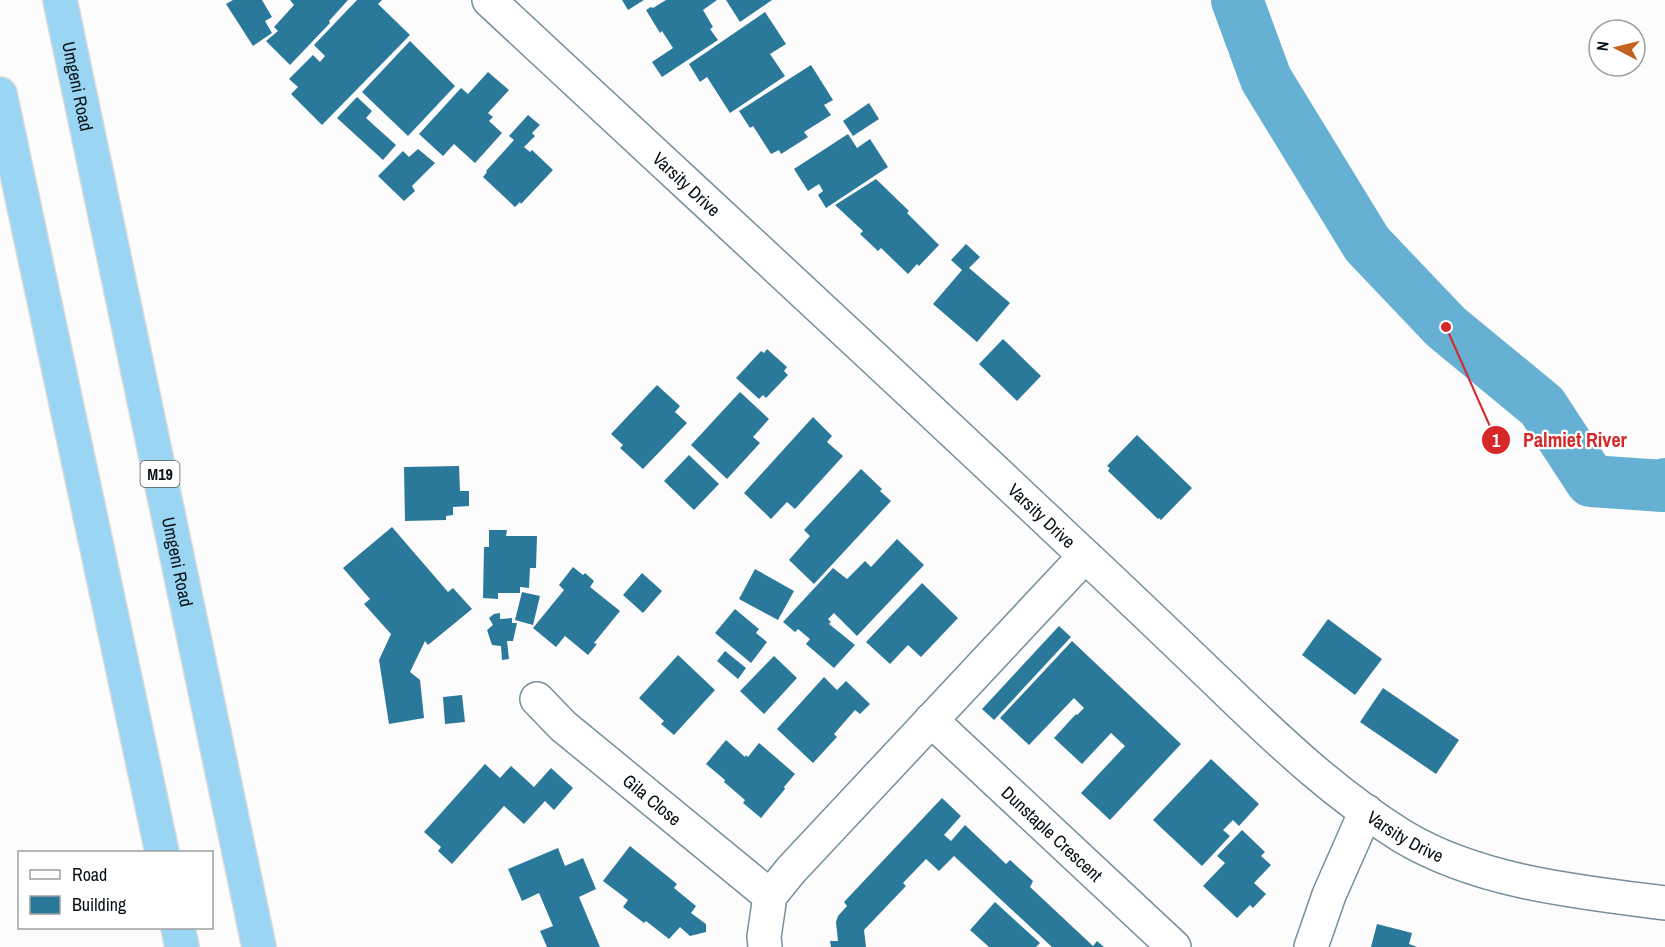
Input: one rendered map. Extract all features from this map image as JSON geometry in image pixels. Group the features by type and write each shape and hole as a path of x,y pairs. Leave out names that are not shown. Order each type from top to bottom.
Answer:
{"highway":[{"name":"Umgeni Road","path":"60,0 259,947"},
{"path":"0,94 162,851"},
{"path":"178,929 182,947"}],"street":[{"name":"Varsity Drive","path":"489,0 1308,767 1336,790 1404,837 1469,867 1496,875 1591,894 1665,903"},
{"path":"765,947 764,937 770,896 799,862 1085,556"},
{"name":"Gila Close","path":"537,699 563,726 770,896"},
{"name":"Dunstaple Crescent","path":"931,720 1174,947"},
{"path":"1311,947 1329,895 1366,811"}],"building":[{"path":"233,0 262,0 272,17 265,21 272,33 253,46 226,4"},
{"path":"290,0 348,0 329,21 330,23 290,65 266,41 278,31 274,27 294,5"},
{"path":"357,0 382,0 378,4 410,35 322,125 291,94 298,87 289,79 313,55 320,62 325,56 314,45"},
{"path":"622,0 644,0 628,10"},
{"path":"666,0 717,0 703,10 713,27 710,29 718,40 662,77 652,62 673,48 662,31 660,33 646,10"},
{"path":"726,0 772,0 740,22"},
{"path":"765,12 786,44 770,54 785,76 730,113 707,77 700,82 689,64"},
{"path":"410,41 455,86 408,136 362,92"},
{"path":"811,65 833,100 824,105 831,115 804,132 808,137 781,154 779,150 771,154 753,126 750,128 739,111"},
{"path":"488,72 509,90 488,113 493,117 489,121 502,133 475,163 454,144 443,156 419,134 461,88 468,94"},
{"path":"357,97 372,111 366,118 396,145 383,160 337,118"},
{"path":"869,103 879,119 853,136 843,121"},
{"path":"528,115 540,125 532,133 535,136 524,147 530,152 532,150 553,170 521,204 520,202 515,207 483,177 514,140 509,136"},
{"path":"848,134 857,148 870,139 888,167 826,208 818,195 823,191 819,184 808,191 794,169"},
{"path":"418,149 435,163 412,186 415,191 404,201 378,176 403,151 409,157"},
{"path":"876,179 939,245 908,274 881,248 878,251 860,234 863,231 835,205"},
{"path":"966,244 980,257 969,268 1010,303 977,342 933,304 962,270 951,260"},
{"path":"1003,339 1041,376 1017,401 979,364"},
{"path":"767,349 787,367 784,371 788,375 766,398 763,395 759,399 736,378 761,351 764,353"},
{"path":"657,385 680,406 675,412 687,423 643,469 620,448 623,445 611,434"},
{"path":"740,392 769,419 753,437 760,443 727,479 691,445"},
{"path":"813,417 832,436 827,442 843,456 795,509 787,502 771,519 744,493"},
{"path":"1137,435 1192,488 1161,520 1108,471 1110,468 1107,466"},
{"path":"689,455 719,484 694,510 664,481"},
{"path":"459,466 460,491 469,491 469,506 453,507 453,515 446,516 446,520 405,521 404,467"},
{"path":"861,469 891,501 814,584 789,560 810,536 804,530"},
{"path":"392,527 448,592 453,588 472,609 428,645 425,641 410,672 420,680 424,718 389,724 379,660 391,634 364,604 370,599 343,568"},
{"path":"489,530 507,530 506,536 537,536 536,568 530,568 529,588 520,587 520,593 498,593 498,599 483,598 484,547 489,547"},
{"path":"897,539 924,565 857,636 834,613 828,619 831,622 829,624 855,645 834,668 806,644 810,639 798,629 795,632 783,622 833,568 847,579 865,561 871,567"},
{"path":"573,567 594,581 590,587 620,611 594,643 597,644 588,655 565,636 556,647 533,628 564,590 559,585"},
{"path":"755,569 794,591 778,620 739,599"},
{"path":"642,573 662,591 643,613 623,595"},
{"path":"922,583 958,618 921,657 908,645 890,664 866,642"},
{"path":"522,592 540,596 533,625 515,620"},
{"path":"735,609 759,629 756,633 767,642 751,663 715,633"},
{"path":"500,613 500,619 512,618 512,623 517,623 513,641 507,641 509,659 502,660 501,646 492,645 487,630 493,625 489,618"},
{"path":"1328,619 1382,659 1355,695 1302,655"},
{"path":"1059,626 1071,637 994,720 982,709"},
{"path":"1072,641 1181,744 1110,820 1081,793 1125,746 1111,733 1082,764 1054,738 1084,708 1074,698 1029,745 1000,718"},
{"path":"725,651 746,668 738,679 717,661"},
{"path":"678,655 715,690 674,735 661,724 664,721 639,698"},
{"path":"774,656 797,678 764,714 740,691"},
{"path":"824,677 837,690 846,681 870,704 860,714 855,710 834,734 837,737 813,763 777,729"},
{"path":"1383,688 1459,740 1436,774 1360,722"},
{"path":"462,695 465,722 445,724 443,697"},
{"path":"726,740 745,757 746,755 748,757 759,743 795,774 761,818 743,803 745,800 706,764"},
{"path":"1211,759 1259,804 1239,826 1233,820 1223,830 1230,836 1202,866 1153,820"},
{"path":"485,764 500,778 511,766 534,787 551,768 573,788 554,810 545,801 524,824 504,806 452,864 438,851 441,847 424,832"},
{"path":"942,798 961,816 944,835 951,841 965,825 1006,864 1010,860 1033,881 1030,887 1093,946 1097,941 1104,947 1052,947 954,856 939,871 926,859 903,883 906,886 864,930 866,947 831,947 830,941 838,941 836,922 847,906 844,902"},
{"path":"1242,830 1265,852 1261,856 1271,865 1254,883 1266,894 1253,908 1250,905 1237,918 1203,886 1225,863 1217,856"},
{"path":"630,846 677,884 674,888 696,906 691,913 706,924 706,932 690,936 680,927 669,939 623,907 628,900 603,881"},
{"path":"558,848 565,866 583,858 596,889 579,897 600,947 547,947 540,931 553,926 539,893 522,901 508,869"},
{"path":"995,902 1040,943 1036,947 989,947 970,930"},
{"path":"1377,924 1412,933 1409,944 1417,947 1371,947"}],"waterway":[{"path":"1237,0 1266,79 1367,244 1446,327 1542,406 1591,481 1663,486 1665,484"}],"place":[{"name":"Palmiet River","path":"1446,327"}]}
